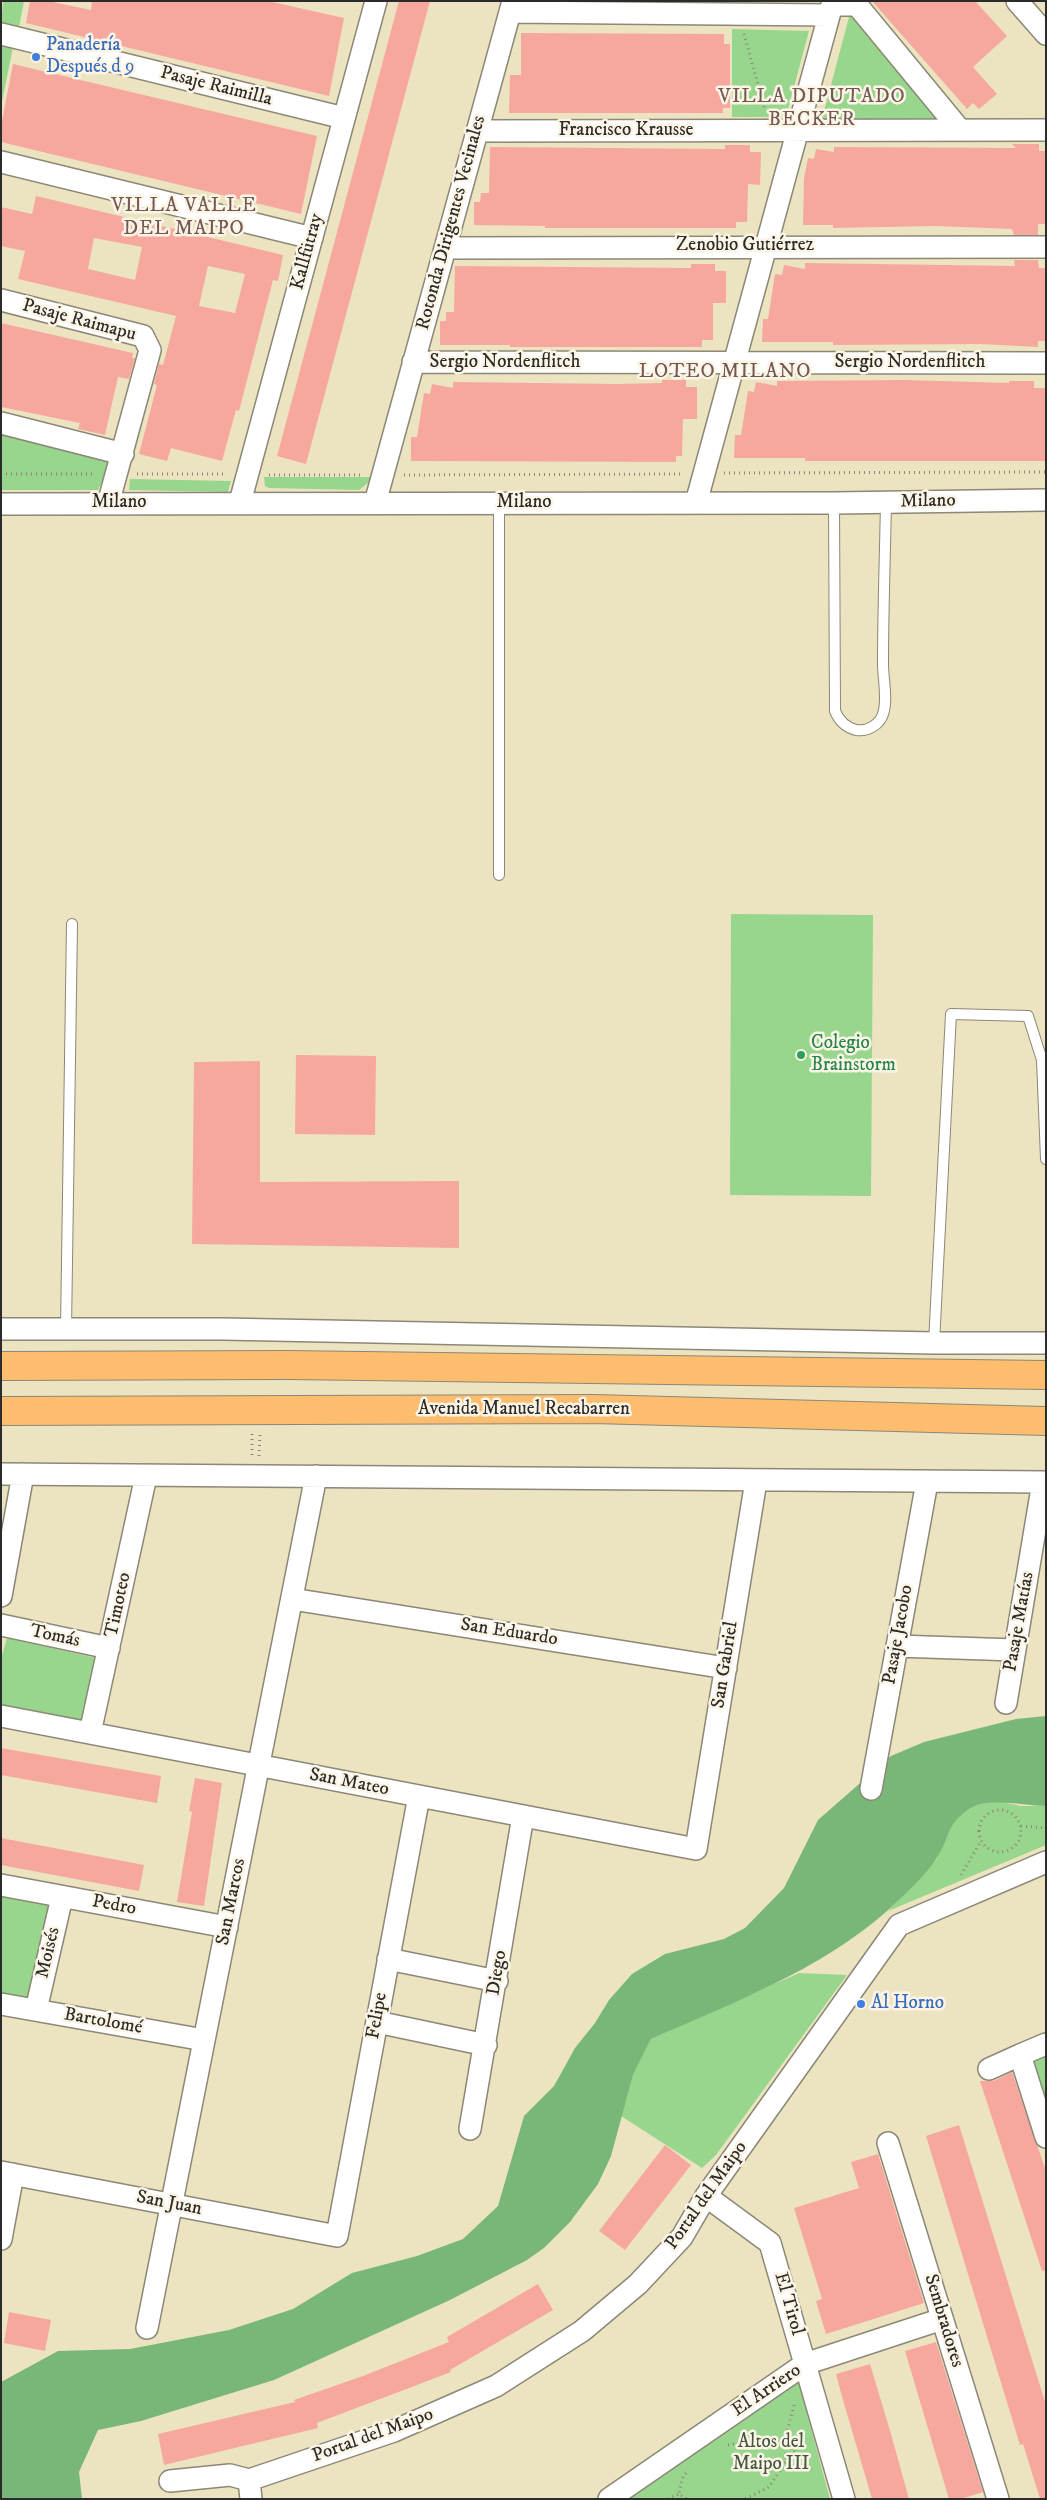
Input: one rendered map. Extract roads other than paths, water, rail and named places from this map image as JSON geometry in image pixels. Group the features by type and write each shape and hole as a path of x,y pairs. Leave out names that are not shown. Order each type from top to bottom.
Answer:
{"main road":[{"path":"1,1366 286,1365 1046,1375"},
{"name":"Avenida Manuel Recabarren","path":"1,1411 593,1409 1041,1422"}],"street":[{"name":"Kallfütray","path":"240,502 376,1"},
{"path":"1017,1 1046,34"},
{"path":"512,7 742,14 857,5 960,130"},
{"name":"Rotonda Dirigentes Vecinales","path":"375,502 512,7"},
{"path":"696,503 831,7"},
{"name":"Pasaje Raimilla","path":"1,34 344,118"},
{"name":"Francisco Krausse","path":"477,131 1046,130"},
{"path":"1,162 312,238"},
{"name":"Zenobio Gutiérrez","path":"445,248 1046,247"},
{"name":"Pasaje Raimapu","path":"1,300 143,336 150,350 123,454"},
{"name":"Sergio Nordenflitch","path":"413,362 1046,363"},
{"path":"1,423 123,454 108,504"},
{"name":"Milano","path":"1,504 240,502 834,503 1046,500"},
{"path":"1,1329 223,1329 934,1344 1046,1343"},
{"path":"1,1474 1045,1482"},
{"path":"1,1596 23,1474"},
{"name":"Timoteo","path":"90,1733 146,1476"},
{"name":"San Marcos","path":"146,2328 316,1476"},
{"name":"San Gabriel","path":"696,1849 756,1481"},
{"name":"Pasaje Jacobo","path":"871,1789 927,1482"},
{"name":"Pasaje Matías","path":"1006,1703 1045,1482"},
{"name":"San Eduardo","path":"292,1599 726,1668"},
{"name":"Tomás","path":"1,1625 110,1648"},
{"path":"897,1646 1015,1650"},
{"name":"San Mateo","path":"1,1716 696,1849"},
{"name":"Felipe","path":"337,2236 418,1796"},
{"name":"Diego","path":"470,2129 497,1981 523,1816"},
{"name":"Portal del Maipo","path":"170,2481 230,2475 250,2489 394,2431 496,2386 582,2331 638,2284 682,2237 706,2196 899,1925 1046,1862"},
{"name":"Pedro","path":"1,1885 227,1927"},
{"name":"Moisés","path":"36,2010 62,1897"},
{"path":"388,1959 497,1981"},
{"name":"Bartolomé","path":"1,2004 204,2040"},
{"path":"377,2022 486,2045"},
{"path":"989,2069 1046,2044"},
{"path":"1020,2055 1046,2137"},
{"name":"Sembradores","path":"888,2142 998,2499"},
{"path":"1,2240 7,2173"},
{"name":"San Juan","path":"7,2173 337,2236"},
{"name":"El Tirol","path":"706,2196 770,2243 844,2499"},
{"name":"El Arriero","path":"609,2499 805,2364 942,2319"}],"lane":[{"path":"834,503 835,711 838,719 848,728 861,731 873,727 880,720 884,712 886,502"},
{"path":"499,503 499,875"},
{"path":"66,1329 72,924"},
{"path":"934,1344 951,1014 1028,1016 1042,1060 1046,1159"}],"place":[{"name":"Panadería Después d 9","path":"36,57"},
{"name":"Colegio Brainstorm","path":"801,1055"},
{"name":"Al Horno","path":"861,2004"}],"district":[{"name":"VILLA DIPUTADO BECKER","path":"812,110"},
{"name":"VILLA VALLE DEL MAIPO","path":"184,218"},
{"name":"LOTEO MILANO","path":"725,373"}],"park label":[{"name":"Altos del Maipo III","path":"771,2454"}]}
